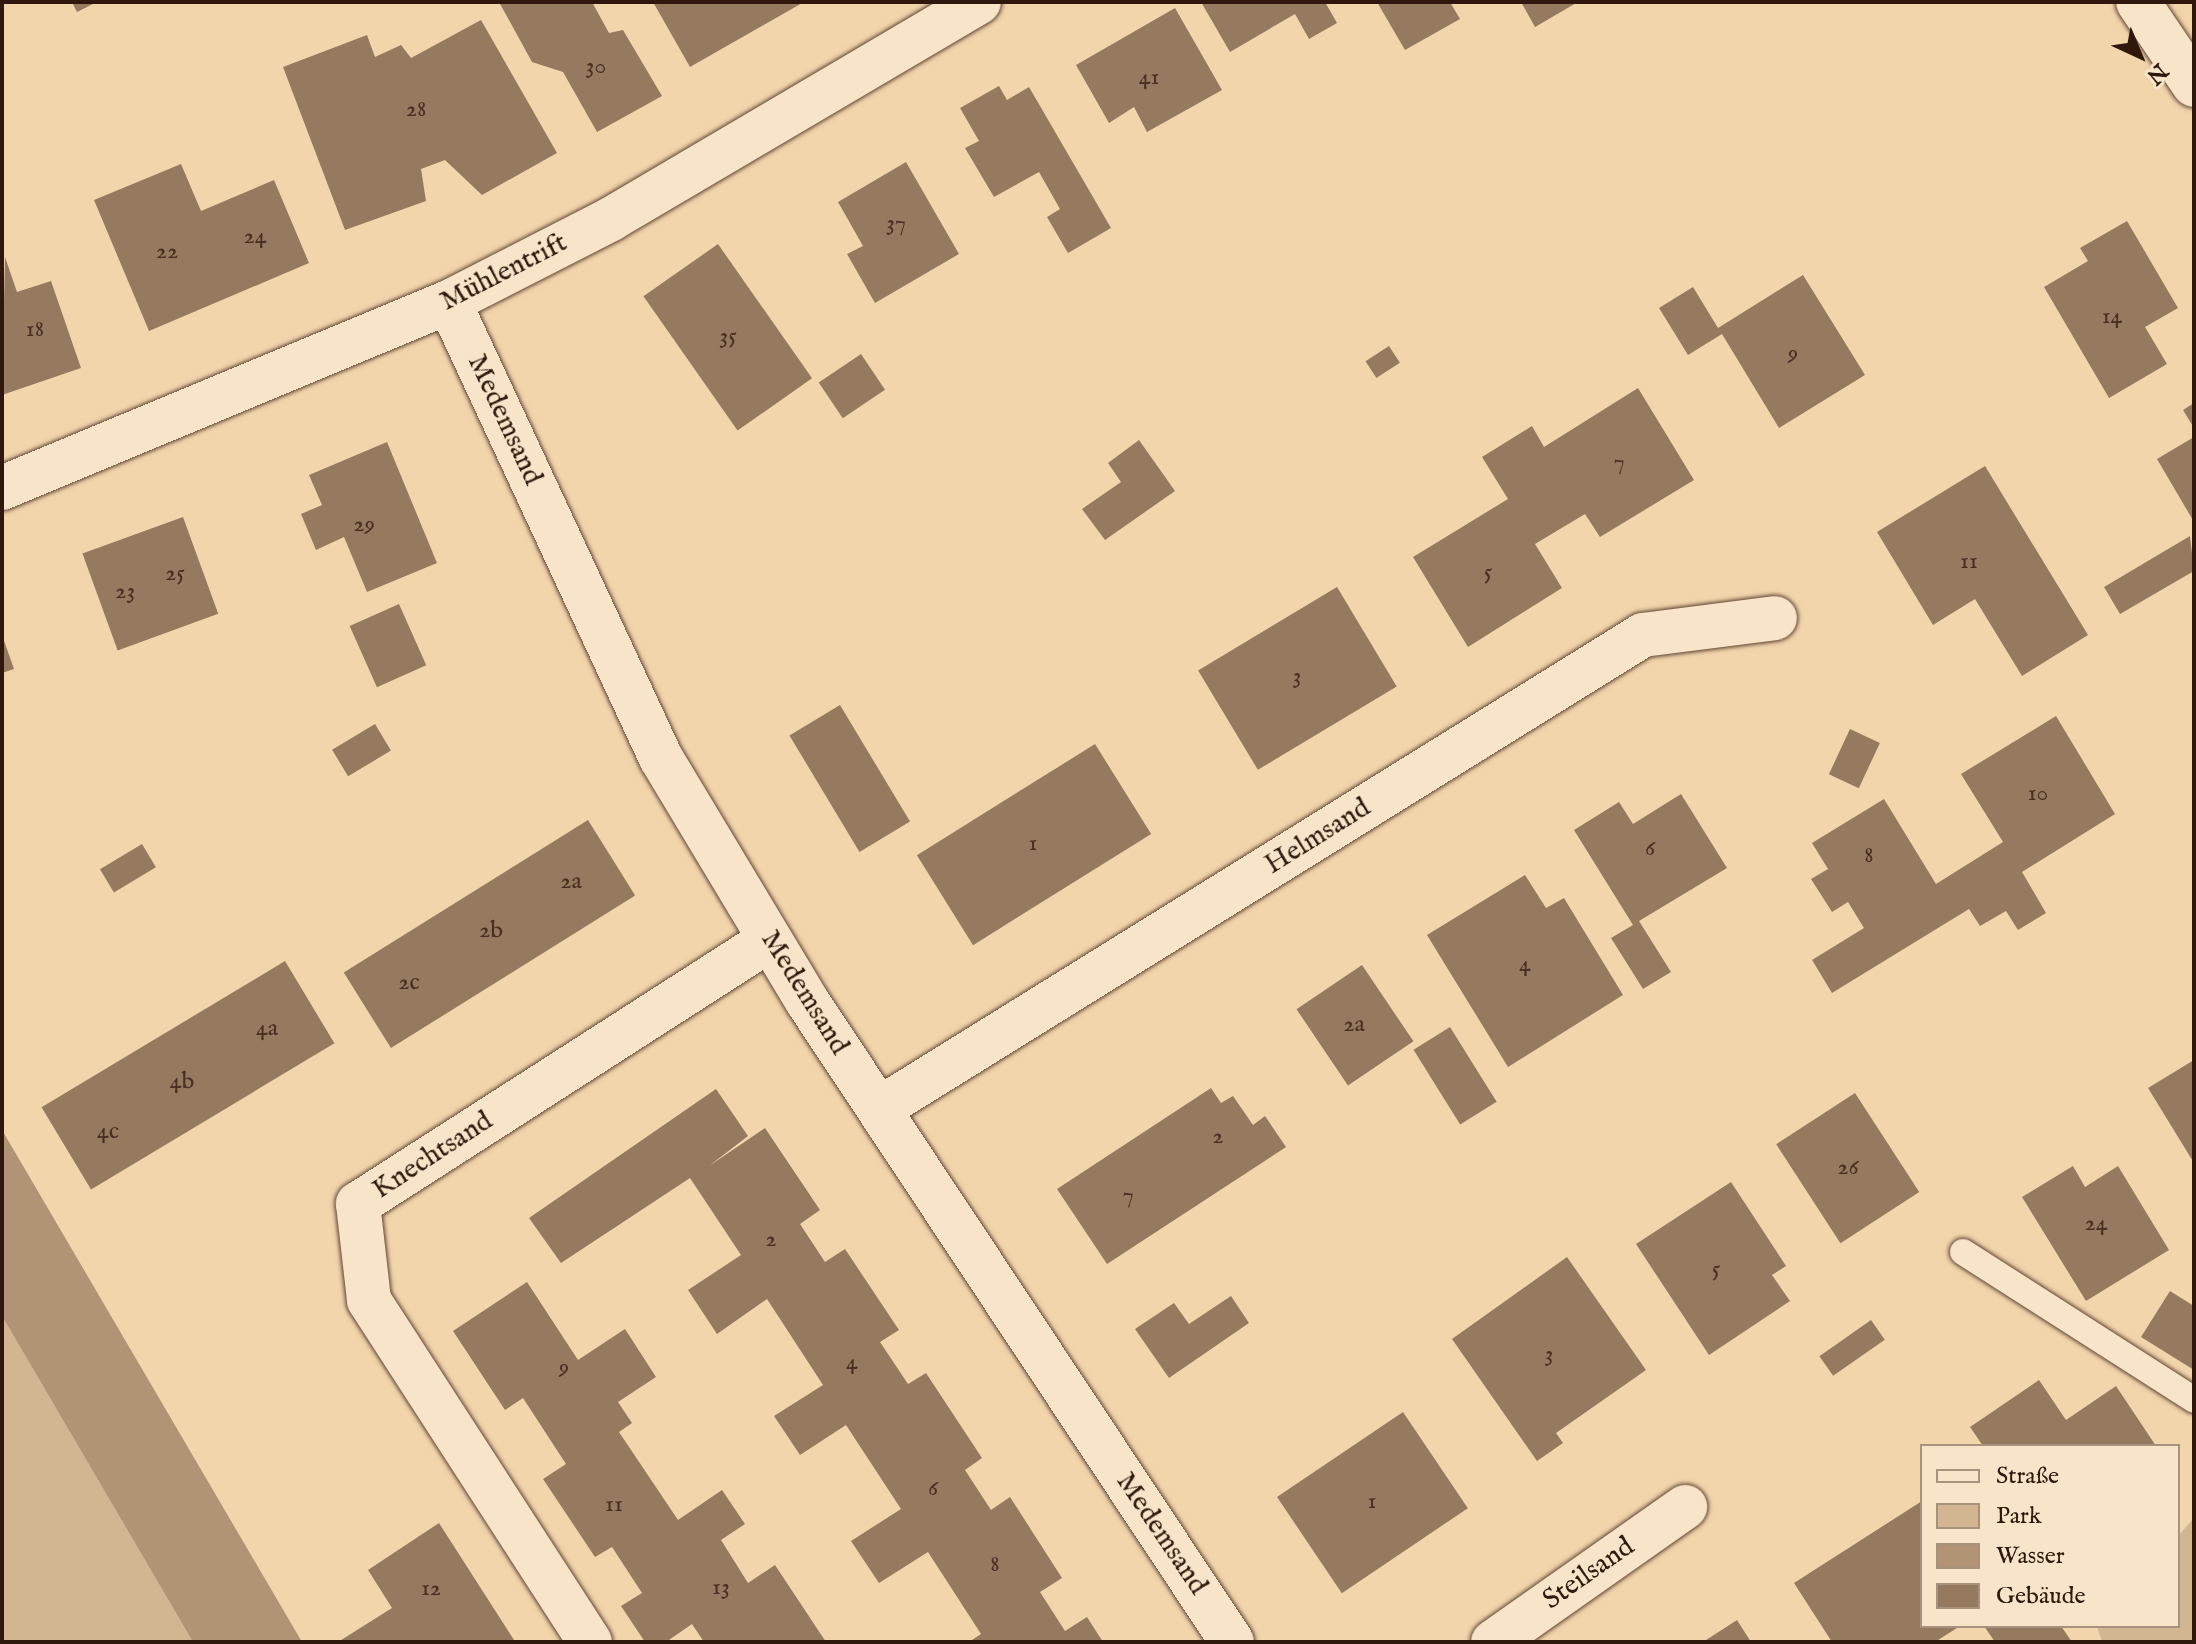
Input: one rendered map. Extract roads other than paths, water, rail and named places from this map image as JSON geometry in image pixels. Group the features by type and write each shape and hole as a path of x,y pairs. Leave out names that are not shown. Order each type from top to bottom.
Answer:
{"street":[{"name":"Mühlentrift","path":"2,488 449,302 611,219 979,2"},
{"path":"2138,2 2194,85"},
{"name":"Medemsand","path":"449,302 661,758 770,940 879,1109 1232,1642"},
{"name":"Helmsand","path":"879,1109 1643,635 1775,618"},
{"name":"Knechtsand","path":"590,1642 369,1300 358,1204 770,940"},
{"name":"Steilsand","path":"1493,1642 1685,1507"}],"lane":[{"path":"1963,1252 2194,1400"}],"water":[{"path":"2,1130 302,1642 193,1642 2,1316"}]}
